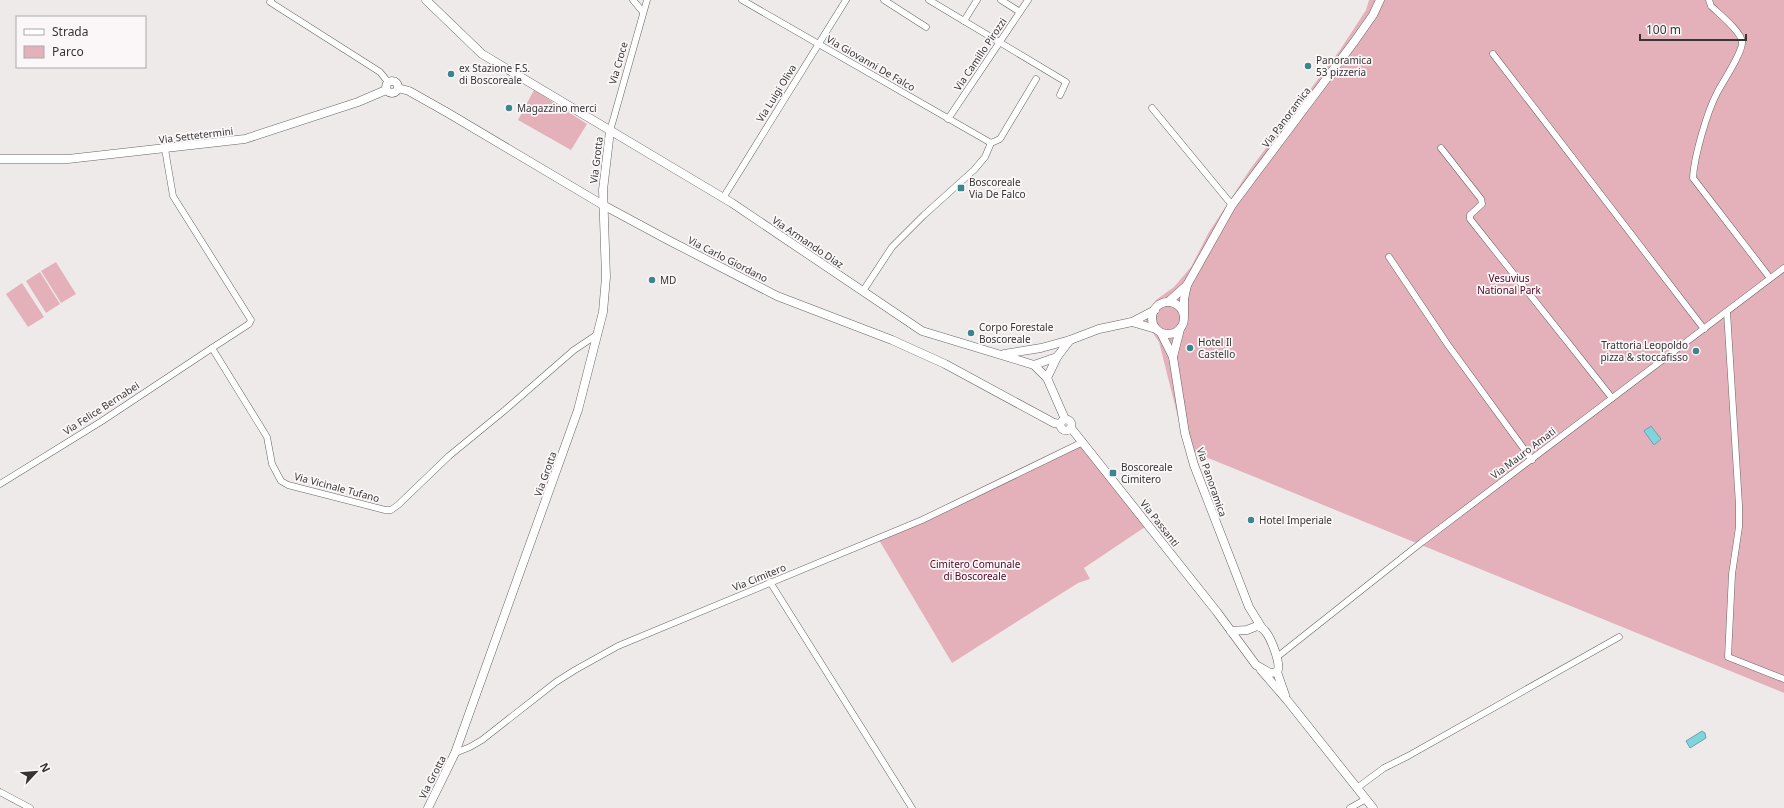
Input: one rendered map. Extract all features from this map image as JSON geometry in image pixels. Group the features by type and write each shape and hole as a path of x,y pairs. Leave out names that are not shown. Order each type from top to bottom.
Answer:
{"street":[{"name":"Via Armando Diaz","path":"426,0 482,54 723,198 922,331 1034,365"},
{"path":"633,0 643,12"},
{"name":"Via Croce","path":"610,131 647,0"},
{"name":"Via Giovanni De Falco","path":"742,0 991,143"},
{"name":"Via Luigi Oliva","path":"723,198 846,0"},
{"path":"884,0 926,27"},
{"path":"929,0 1066,82 1060,95"},
{"path":"964,21 977,0"},
{"path":"1001,0 1020,12"},
{"name":"Via Camillo Pirozzi","path":"948,119 1028,0"},
{"name":"Via Panoramica","path":"1173,357 1184,319 1184,299 1187,285 1232,204 1354,42 1373,15 1380,0"},
{"path":"1709,0 1711,6 1739,34 1742,42 1740,52 1716,94 1693,166 1692,178 1770,278"},
{"path":"270,1 380,72 388,82"},
{"path":"1492,54 1704,329"},
{"path":"863,291 892,247 924,215 974,170 985,157 991,143 1000,139 1036,79"},
{"path":"388,82 396,82 398,88 397,92 393,94 386,90 386,84 388,82"},
{"name":"Via Carlo Giordano","path":"398,88 409,91 448,113 603,205 777,296 892,340 945,364 1054,423 1063,421"},
{"name":"Via Settetermini","path":"0,159 68,159 245,139 358,102 386,90"},
{"path":"1152,108 1232,204"},
{"name":"Via Grotta","path":"428,808 456,753 576,417 604,312 606,277 603,190 610,131"},
{"path":"1441,148 1481,199 1482,204 1470,215 1470,219 1612,398"},
{"path":"165,149 173,196 251,320 249,324 212,348"},
{"path":"1389,257 1448,345 1532,460"},
{"name":"Via Mauro Amati","path":"1277,657 1422,542 1784,268"},
{"name":"Via Panoramica","path":"1132,322 1155,310 1163,303 1168,302 1187,285"},
{"path":"1168,302 1178,305 1184,314"},
{"name":"Via Panoramica","path":"1155,310 1152,320 1173,357 1185,433 1194,466 1250,607 1262,628"},
{"path":"1727,312 1739,505 1739,527 1732,574 1728,657 1784,679"},
{"name":"Via Armando Diaz","path":"1001,355 1041,348 1070,340 1099,328 1132,322"},
{"path":"1132,322 1171,334 1180,329"},
{"name":"Via Vicinale Tufano","path":"212,348 268,437 272,464 281,481 288,485 385,510 391,510 449,456 574,350 598,334"},
{"path":"1047,378 1058,357 1070,340"},
{"name":"Via Felice Bernabei","path":"0,484 102,421 212,348"},
{"path":"1034,365 1041,348"},
{"path":"1034,365 1058,357"},
{"path":"1034,365 1047,378 1063,421"},
{"name":"Via Passanti","path":"1063,421 1061,427 1064,430 1071,428 1083,442 1256,665 1287,700 1373,808"},
{"name":"Via Cimitero","path":"456,753 482,740 556,682 618,646 922,520 1083,442"},
{"path":"770,582 912,808"},
{"name":"Via Panoramica","path":"1249,629 1250,607"},
{"path":"1231,631 1249,629 1258,626 1262,628"},
{"name":"Via Passanti","path":"1262,628 1266,632 1277,657 1279,668 1277,672 1287,700"},
{"name":"Via Passanti","path":"1248,654 1244,639 1249,629"},
{"path":"1357,788 1384,768 1408,756 1619,637"},
{"path":"1256,665 1270,673 1277,672"},
{"path":"0,792 30,808"},
{"path":"1350,808 1366,799"}],"green space":[{"name":"Vesuvius National Park","path":"1369,0 1784,0 1784,693 1186,449 1159,342 1146,323 1146,314 1156,300 1174,287 1191,267 1209,232 1251,168 1340,50 1366,10"},
{"path":"534,90 587,124 571,150 518,120"},
{"path":"56,262 76,294 61,303 41,271"},
{"path":"40,272 60,304 46,313 26,281"},
{"path":"22,283 44,317 28,327 6,294"},
{"name":"Cimitero Comunale di Boscoreale","path":"1081,446 1145,527 1084,568 1090,579 1078,583 952,663 879,540"}],"water":[{"path":"1651,426 1661,439 1654,445 1644,431"},
{"path":"1702,731 1705,733 1706,738 1690,748 1686,741"}],"place":[{"name":"Panoramica 53 pizzeria","path":"1308,66"},
{"name":"ex Stazione F.S. di Boscoreale","path":"451,74"},
{"name":"Magazzino merci","path":"509,108"},
{"name":"Boscoreale Via De Falco","path":"961,188"},
{"name":"MD","path":"652,280"},
{"name":"Corpo Forestale Boscoreale","path":"971,333"},
{"name":"Hotel Il Castello","path":"1190,348"},
{"name":"Trattoria Leopoldo pizza & stoccafisso","path":"1696,351"},
{"name":"Boscoreale Cimitero","path":"1113,473"},
{"name":"Hotel Imperiale","path":"1251,520"}]}
